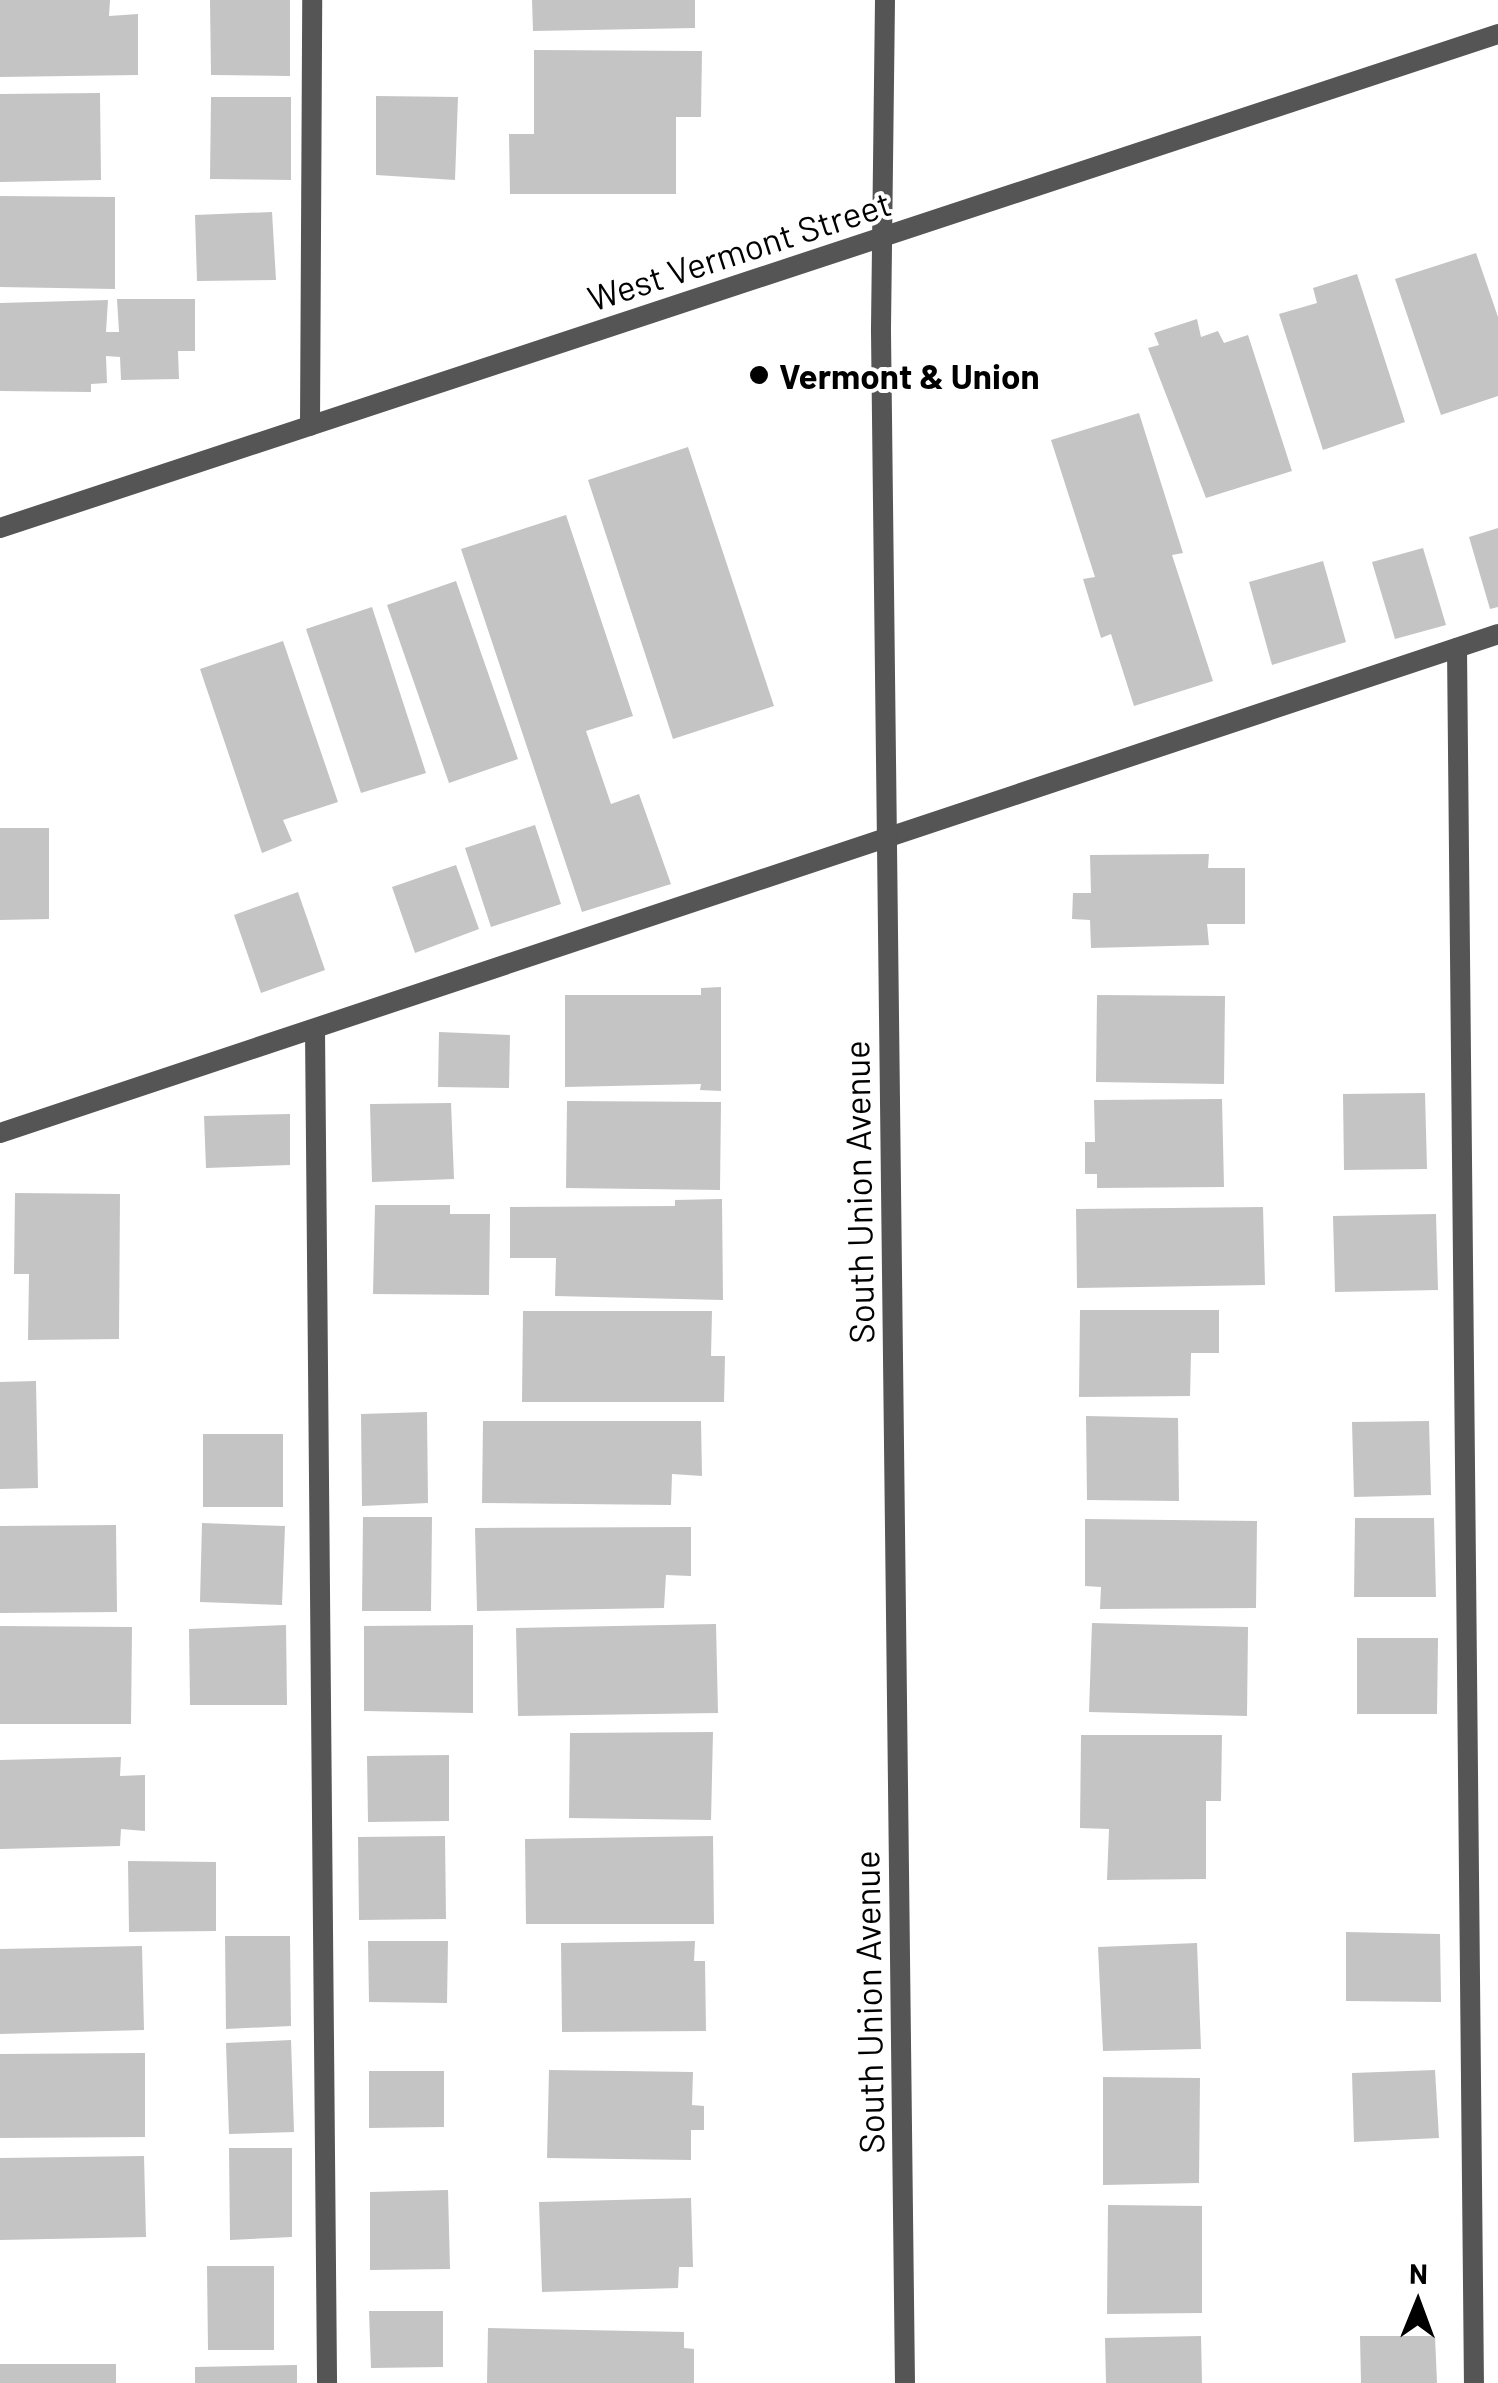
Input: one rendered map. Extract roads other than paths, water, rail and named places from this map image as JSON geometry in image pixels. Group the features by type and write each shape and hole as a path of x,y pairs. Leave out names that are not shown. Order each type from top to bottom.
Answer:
{"street":[{"path":"310,426 312,0"},
{"name":"South Union Avenue","path":"884,0 886,841 904,2383"},
{"name":"West Vermont Street","path":"0,528 1498,34"},
{"path":"0,1133 1498,634"},
{"path":"1457,648 1474,2383"},
{"path":"315,1030 327,2383"}],"place":[{"name":"Vermont & Union","path":"759,375"}]}
